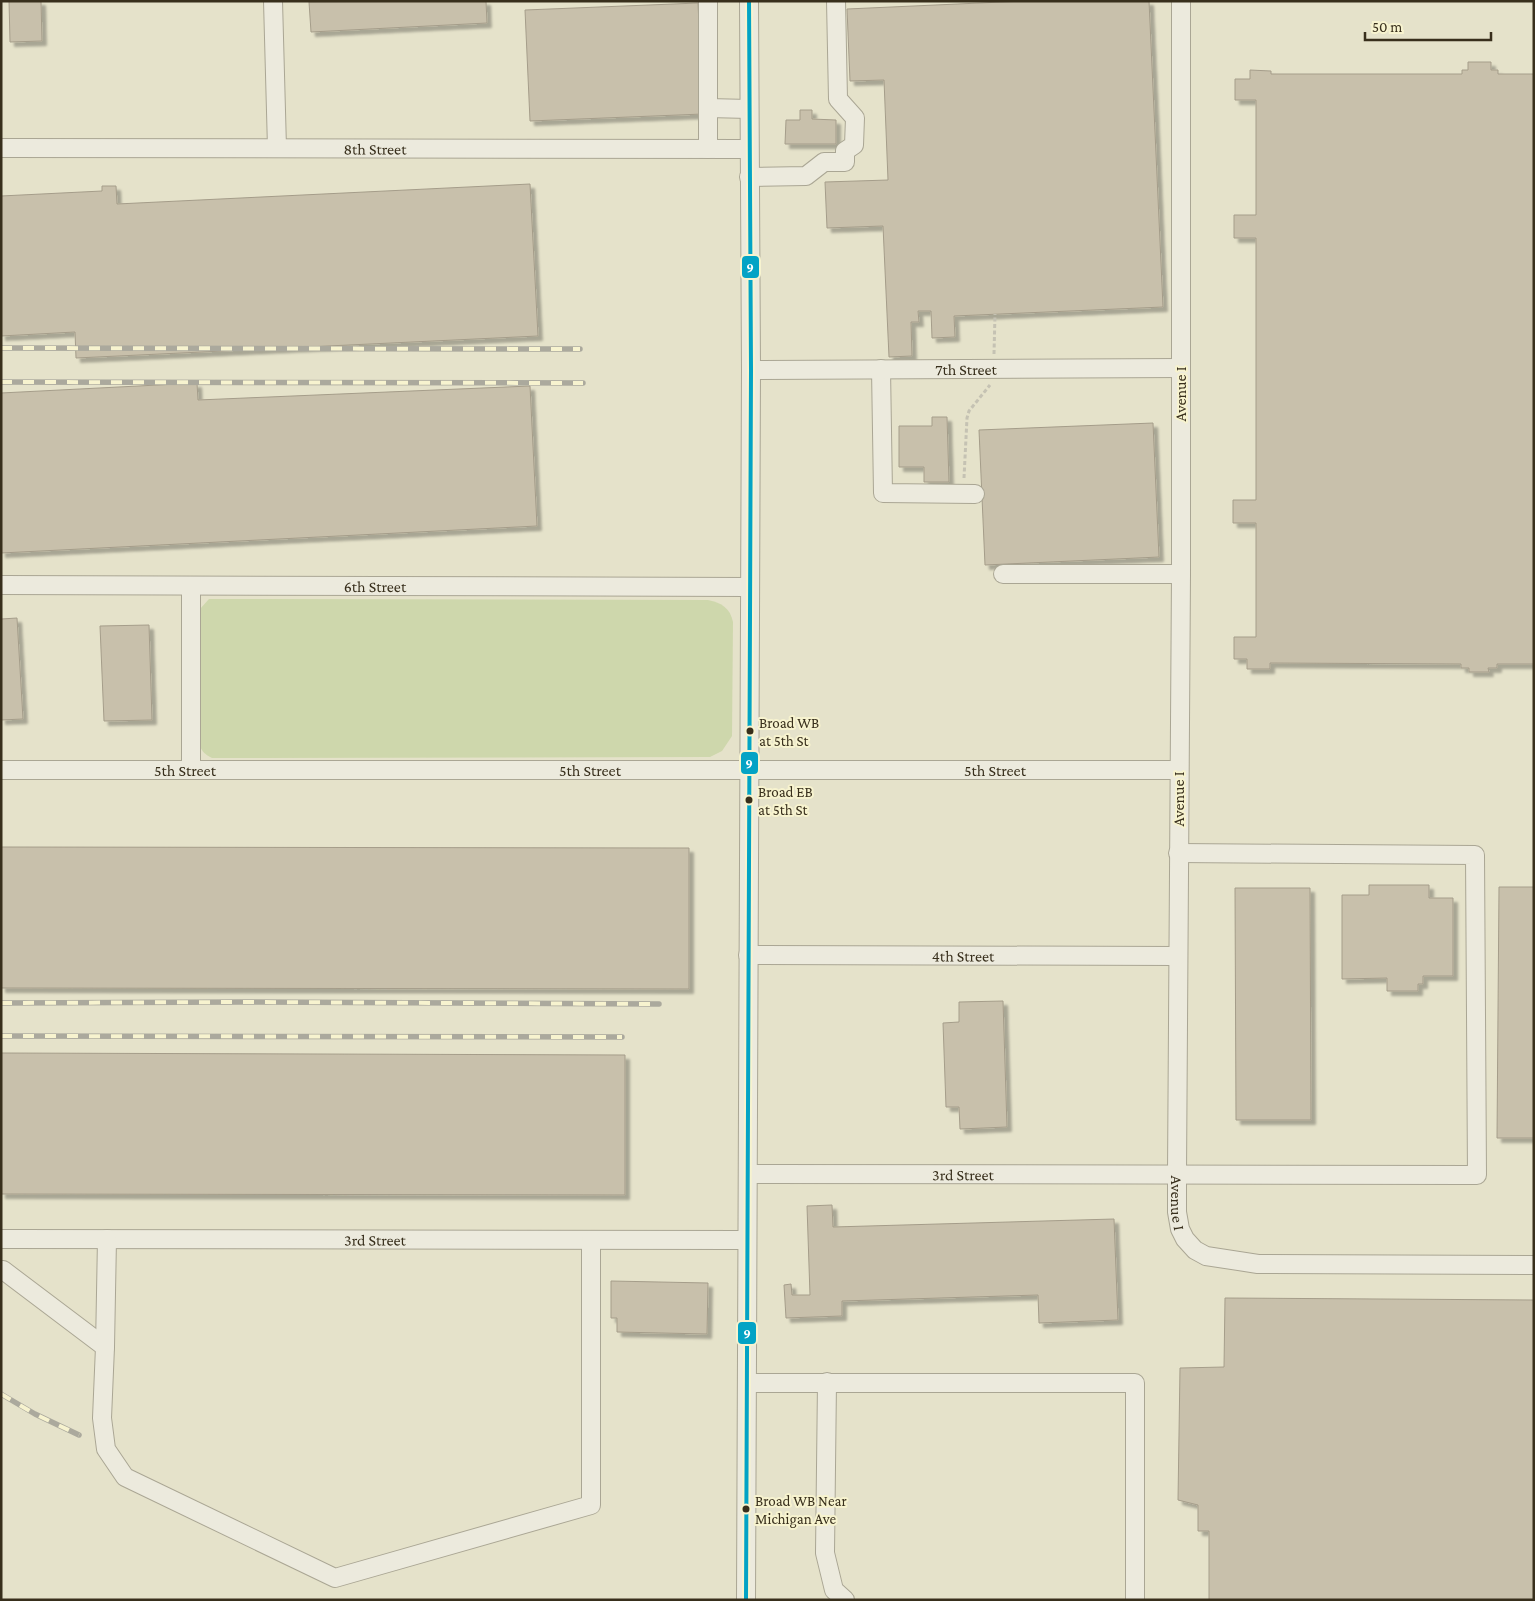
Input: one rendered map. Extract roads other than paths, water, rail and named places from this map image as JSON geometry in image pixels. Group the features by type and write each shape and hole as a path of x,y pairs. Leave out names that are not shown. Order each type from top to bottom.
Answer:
{"street":[{"path":"273,1 278,148"},
{"path":"708,1 708,149"},
{"path":"746,1600 751,370 749,1"},
{"path":"749,177 806,176 824,162 845,162 845,151 854,145 855,118 838,99 836,1"},
{"name":"Avenue I","path":"1181,1 1181,574 1177,956 1177,1212 1180,1229 1185,1239 1195,1250 1206,1256 1258,1264 1534,1265"},
{"path":"708,108 749,109"},
{"name":"8th Street","path":"1,148 749,149"},
{"name":"7th Street","path":"751,370 1180,368"},
{"path":"881,369 883,493 969,494"},
{"path":"1004,574 1181,574"},
{"name":"6th Street","path":"1,585 749,587"},
{"path":"191,586 191,769"},
{"name":"5th Street","path":"1,770 1178,770"},
{"name":"3rd Street","path":"748,1174 1477,1175 1475,855 1178,853"},
{"name":"4th Street","path":"748,955 1177,956"},
{"path":"107,1239 102,1418 106,1449 125,1477 335,1578 591,1505 591,1241"},
{"name":"3rd Street","path":"1,1240 747,1240"},
{"path":"3,1270 104,1347"},
{"path":"827,1382 825,1553 834,1590 845,1600"},
{"path":"747,1383 1135,1383 1136,1600"}],"railway":[{"path":"1,348 580,349"},
{"path":"1,382 583,383"},
{"path":"1,1003 659,1004"},
{"path":"1,1036 622,1037"},
{"path":"1,1394 35,1414 79,1435"}],"place":[{"name":"Broad WB at 5th St","path":"750,731"},
{"name":"Broad EB at 5th St","path":"749,800"},
{"name":"Broad WB Near Michigan Ave","path":"746,1509"}]}
